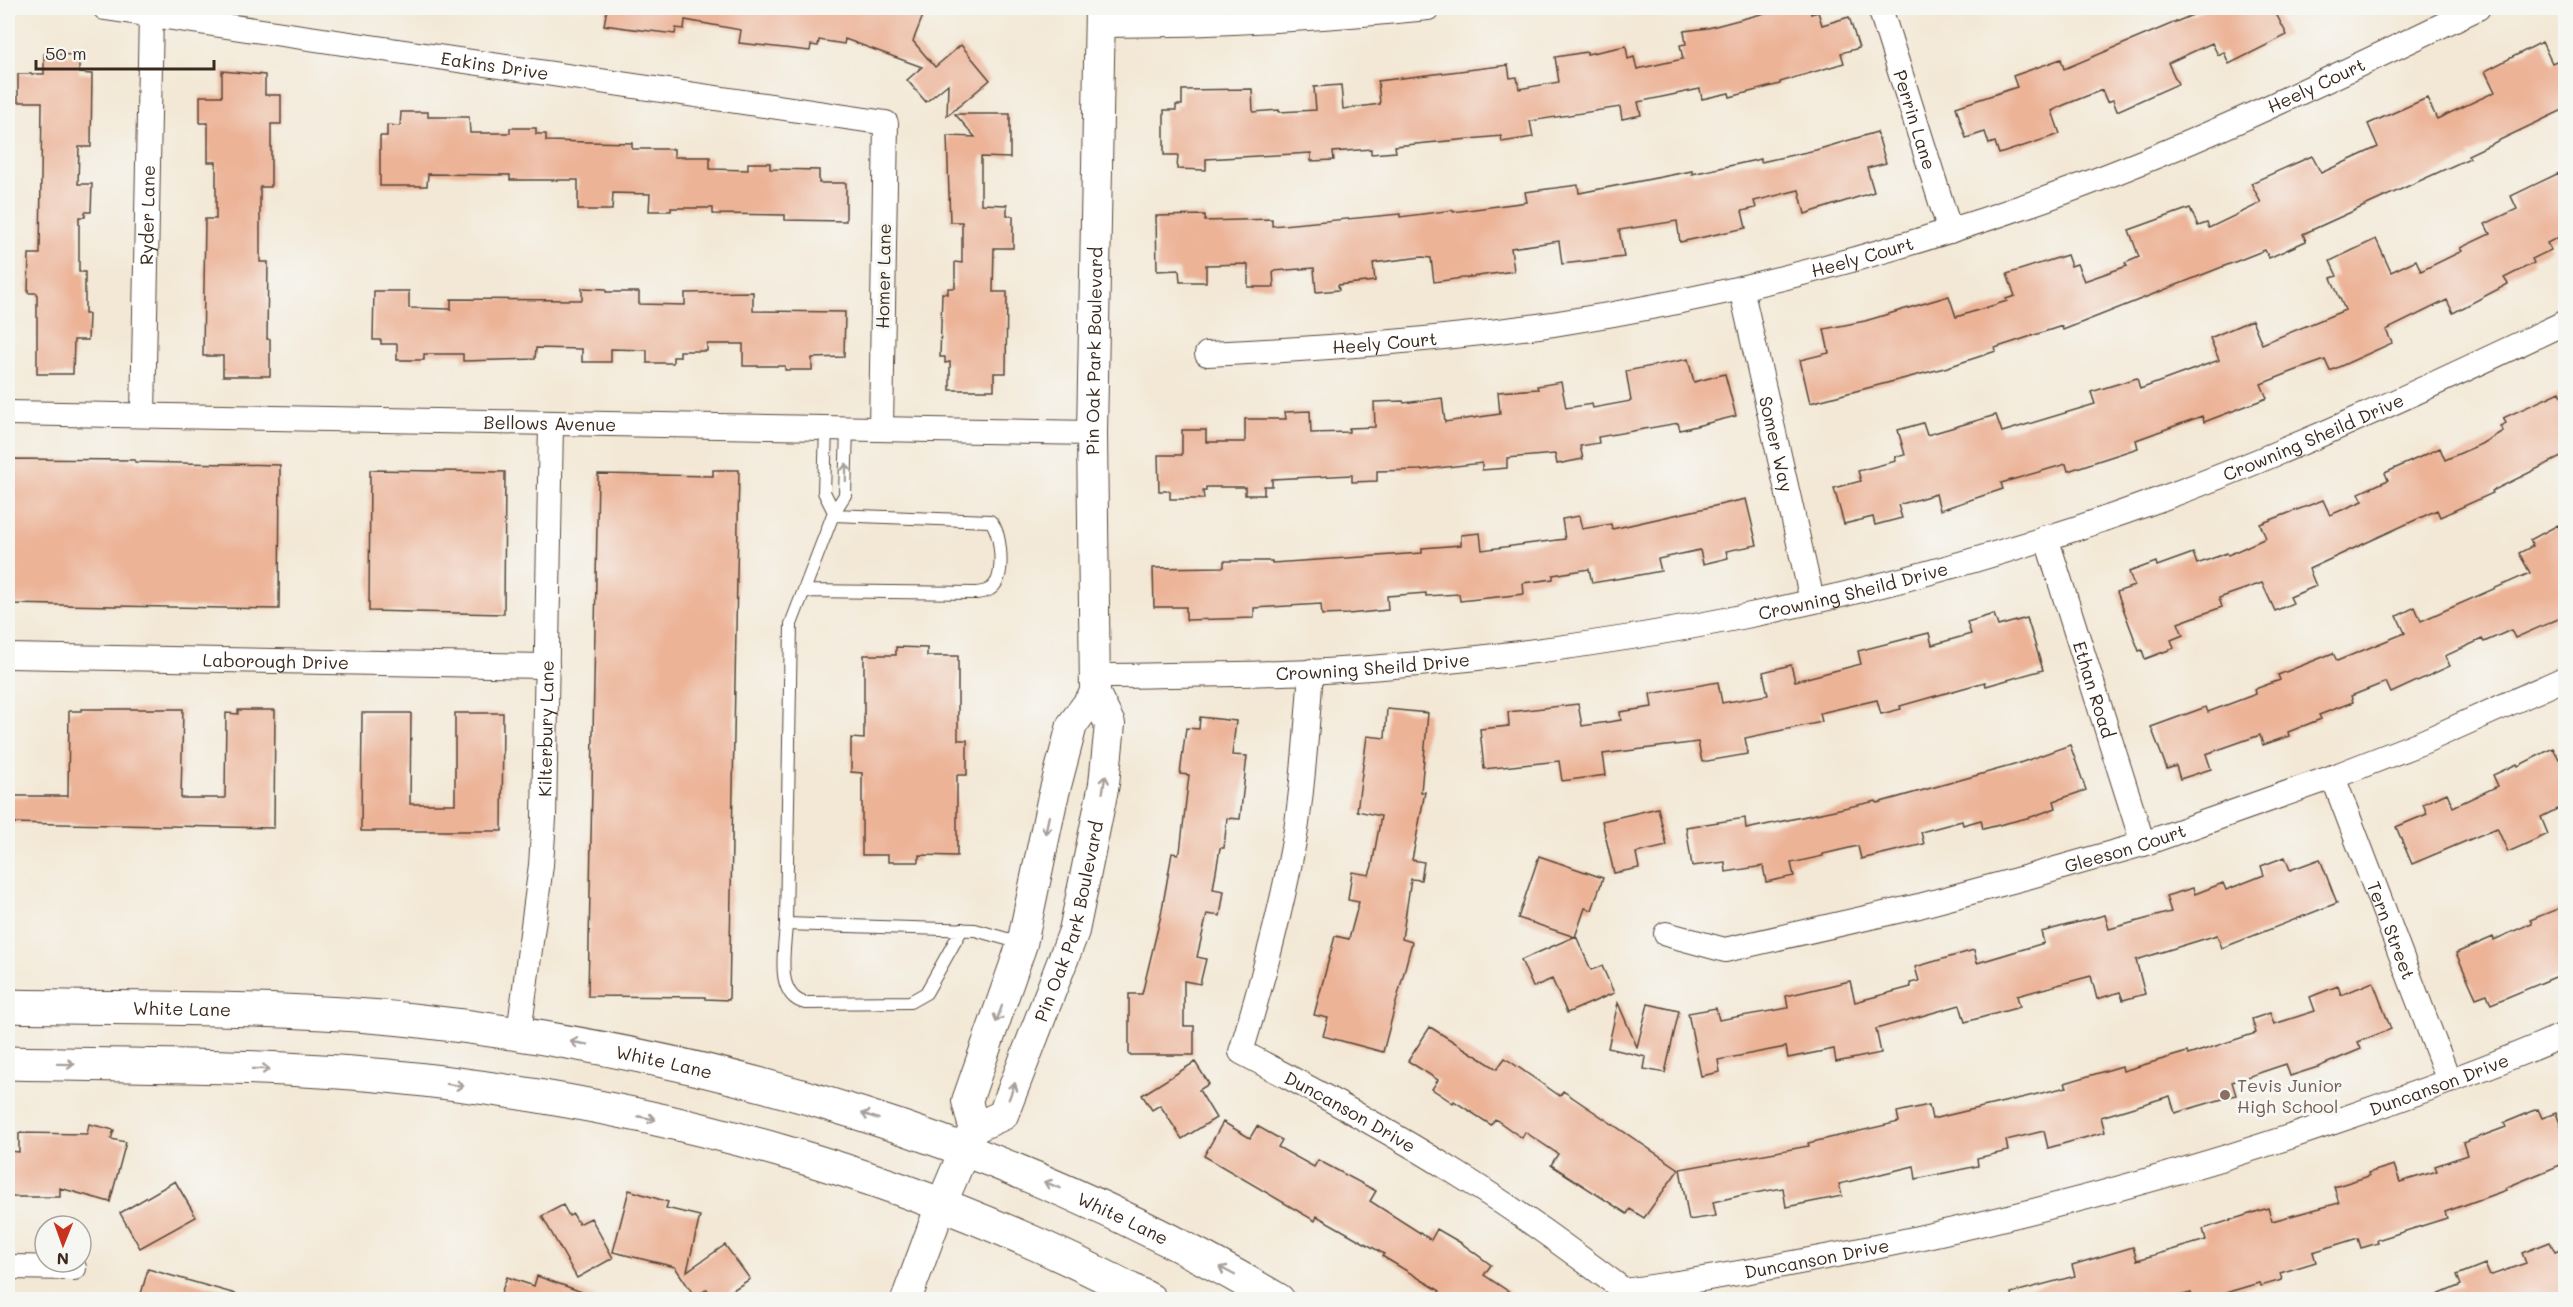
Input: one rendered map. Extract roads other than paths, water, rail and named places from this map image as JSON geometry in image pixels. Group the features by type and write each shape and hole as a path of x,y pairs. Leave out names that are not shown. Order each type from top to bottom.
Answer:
{"main road":[{"name":"White Lane","path":"8,1006 299,1012 409,1020 519,1033 682,1064 789,1091 860,1113 969,1139 1061,1189 1161,1236 1278,1299"},
{"path":"8,1063 275,1069 385,1076 495,1089 586,1105 680,1125 836,1169 941,1205 1037,1245 1150,1299"}],"street":[{"name":"Eakins Drive","path":"105,8 886,123"},
{"path":"1100,16 1203,24 1304,19 1428,8"},
{"name":"Perrin Lane","path":"1880,8 1950,231"},
{"name":"Heely Court","path":"1208,354 1323,349 1464,336 1568,321 1741,288 1860,258 2046,199 2178,148 2264,110 2478,8"},
{"name":"Ryder Lane","path":"144,415 151,14"},
{"name":"Pin Oak Park Boulevard","path":"969,1139 1003,1116 1074,931 1104,784 1110,724 1095,685 1092,433 1100,16"},
{"name":"Homer Lane","path":"880,429 886,123"},
{"name":"Somer Way","path":"1741,288 1812,600"},
{"name":"Crowning Sheild Drive","path":"1095,685 1311,672 1554,648 1658,632 1895,581 2046,537 2154,501 2253,464 2360,419 2565,322"},
{"name":"Bellows Avenue","path":"8,413 1092,433"},
{"name":"Kilterbury Lane","path":"519,1033 541,865 551,423"},
{"name":"Ethan Road","path":"2046,537 2143,844"},
{"name":"Laborough Drive","path":"8,656 547,666"},
{"name":"Duncanson Drive","path":"1311,672 1305,763 1296,830 1278,920 1241,1052 1352,1110 1457,1174 1526,1219 1625,1291 1887,1246 2023,1215 2146,1182 2269,1145 2449,1081 2565,1034"},
{"name":"Gleeson Court","path":"1666,934 1725,950 1930,903 2143,844 2333,777 2425,741 2565,678"},
{"name":"Pin Oak Park Boulevard","path":"969,1139 967,1101 1022,944 1052,801 1072,725 1095,685"},
{"name":"Tern Street","path":"2333,777 2449,1081"},
{"path":"906,1299 941,1205 969,1139"},
{"path":"8,1267 33,1267"}],"lane":[{"path":"834,514 824,492 836,428"},
{"path":"836,428 845,495 834,514 791,624 784,985 789,995 804,1003 910,1002 926,993 962,929"},
{"path":"804,591 976,593 986,592 995,586 1000,576 999,535 996,525 990,520 834,514"},
{"path":"786,924 975,930 1022,944"}],"place":[{"name":"Tevis Junior High School","path":"2225,1095"}]}
